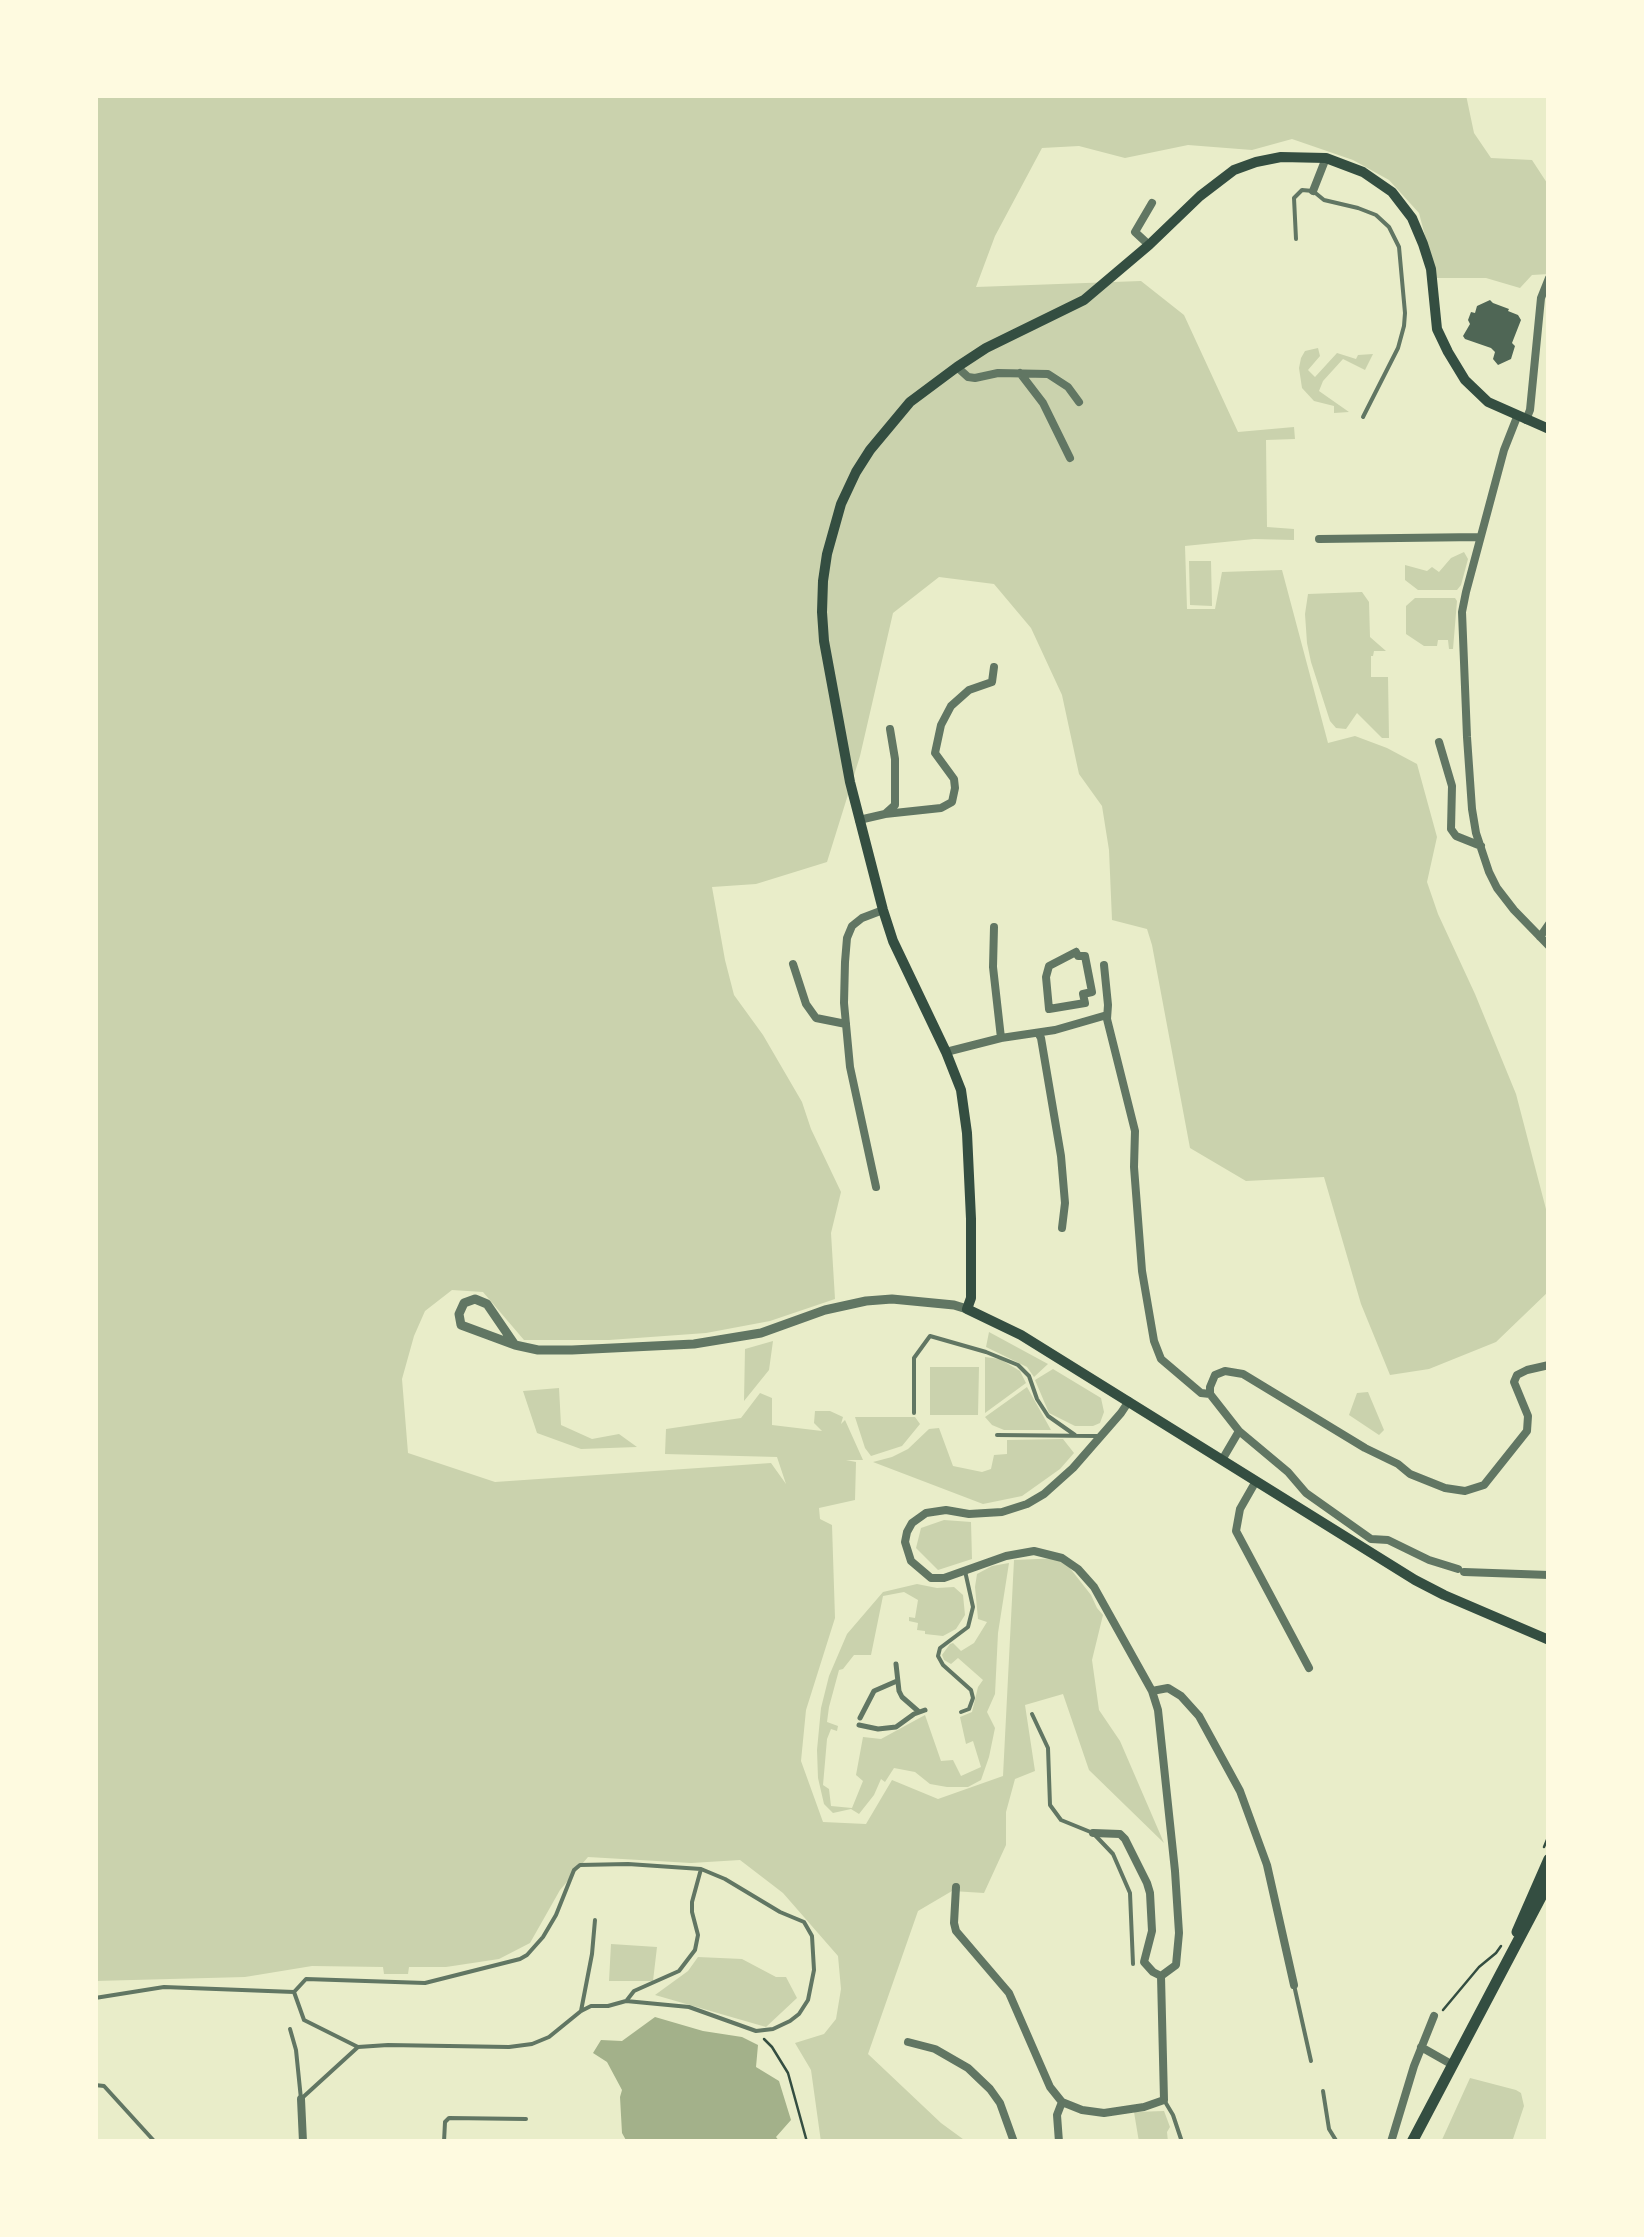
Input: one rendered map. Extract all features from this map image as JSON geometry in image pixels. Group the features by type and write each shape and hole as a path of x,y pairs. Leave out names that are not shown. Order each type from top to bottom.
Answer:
{"main road":[{"path":"1549,429 1488,402 1465,380 1437,329 1431,269 1423,244 1412,218 1392,192 1364,172 1326,158 1281,156 1234,170 1084,300 986,348 910,402 856,472 841,504 823,582 824,642 859,820 882,910 961,1090 971,1219 971,1298 967,1308 1021,1335 1415,1580 1549,1640"},
{"path":"1505,1964 1545,1856"},
{"path":"1412,2142 1549,1882"}],"street":[{"path":"1312,191 1326,158"},
{"path":"1149,244 1135,232 1152,203"},
{"path":"1549,278 1541,298 1530,410 1504,450 1462,612 1474,821 1497,888 1549,946"},
{"path":"957,366 974,378 1042,372 1068,387 1079,402"},
{"path":"1020,374 1043,403 1070,458"},
{"path":"1319,539 1480,537"},
{"path":"859,820 940,808 952,802 954,779 935,753 941,725 950,706 969,690 992,682 994,666"},
{"path":"886,814 895,805 896,792 890,730"},
{"path":"1439,742 1452,786 1451,829 1456,836 1481,846"},
{"path":"876,1188 854,1092 844,1003 852,926 882,910"},
{"path":"1540,937 1549,924"},
{"path":"994,927 993,967 1000,1038"},
{"path":"1076,952 1085,956 1092,992 1083,994 1086,1003 1049,1009 1049,966 1076,952"},
{"path":"793,964 806,1004 816,1018 846,1024"},
{"path":"1104,965 1106,1014 1135,1132 1142,1271 1154,1342 1161,1358 1202,1392 1210,1394 1239,1431 1288,1472 1306,1494 1371,1539 1388,1540 1461,1570 1549,1574"},
{"path":"946,1052 1106,1014"},
{"path":"1038,1032 1061,1156 1065,1203 1062,1228"},
{"path":"516,1345 488,1304 475,1299 464,1303 458,1314 461,1325 516,1345 538,1350 694,1344 761,1333 824,1310 892,1299 967,1308"},
{"path":"1210,1394 1215,1375 1225,1371 1243,1374 1410,1474 1465,1492 1484,1484 1526,1431 1528,1416 1514,1382 1517,1375 1549,1365"},
{"path":"1128,1402 1064,1477 1026,1504 984,1514 937,1510 926,1513 912,1522 906,1532 906,1551 919,1571 936,1579 1034,1551 1062,1558 1094,1588 1152,1691 1160,1723 1178,1920 1176,1965 1161,1976"},
{"path":"1222,1460 1239,1431"},
{"path":"1256,1482 1240,1509 1236,1531 1309,1668"},
{"path":"896,1664 896,1682 902,1697 922,1711 896,1726 878,1728 860,1722 874,1691 896,1682"},
{"path":"1152,1691 1168,1688 1199,1716 1240,1791 1267,1866 1294,1984"},
{"path":"1093,1832 1120,1834 1147,1883 1152,1931 1144,1962 1161,1976"},
{"path":"956,1887 956,1931 1009,1993 1050,2087 1062,2102 1104,2114 1144,2108 1164,2100 1161,1976"},
{"path":"1391,2142 1434,2016"},
{"path":"908,2042 935,2048 968,2068 1000,2102 1014,2142"},
{"path":"1421,2047 1451,2064"},
{"path":"301,2099 303,2142"},
{"path":"1059,2142 1057,2114 1062,2102"}],"lane":[{"path":"1296,239 1294,198 1302,190 1376,214 1389,227 1399,247 1404,326 1398,348 1364,417"},
{"path":"914,1412 914,1358 930,1336 1018,1366 1029,1376 1048,1416 1075,1435"},
{"path":"997,1434 1102,1436"},
{"path":"960,1712 969,1709 971,1690 938,1656 940,1648 968,1626 972,1607 965,1571"},
{"path":"1032,1714 1048,1748 1050,1805 1068,1825 1093,1832 1113,1854 1130,1893 1133,1964"},
{"path":"580,1865 700,1869 804,1922 812,1936 814,1970 808,2000 799,2014 773,2029 756,2030 688,2007 626,2000 591,2006 549,2037 532,2044 358,2046 304,2020 294,1992 306,1978 425,1983 528,1956 556,1915 574,1870 580,1865"},
{"path":"626,2000 634,1992 678,1971 694,1950 698,1935 692,1902 700,1869"},
{"path":"581,2011 595,1920"},
{"path":"1294,1984 1310,2061"},
{"path":"95,1998 164,1987 294,1992"},
{"path":"290,2029 301,2099"},
{"path":"301,2099 358,2046"},
{"path":"95,2085 104,2086 155,2142"},
{"path":"1323,2091 1330,2129 1337,2142"},
{"path":"1164,2100 1182,2142"},
{"path":"444,2142 444,2122 449,2118 526,2119"}],"path":[{"path":"1545,1856 1549,1835"},
{"path":"1434,2016 1503,1944"},
{"path":"756,2030 788,2073 807,2142"}],"shaded area":[{"path":"95,95 1466,95 1474,133 1491,158 1532,160 1549,186 1549,274 1532,275 1520,288 1486,278 1436,278 1419,213 1389,180 1353,160 1292,139 1252,150 1188,145 1125,158 1079,146 1042,148 995,236 976,287 1141,281 1184,315 1238,432 1294,427 1295,439 1266,440 1267,527 1294,529 1294,540 1254,539 1185,546 1187,609 1215,609 1222,572 1282,570 1328,743 1355,736 1417,764 1437,837 1427,882 1516,1094 1549,1213 1549,1291 1496,1342 1429,1369 1390,1375 1361,1304 1324,1177 1246,1181 1190,1148 1152,945 1147,929 1112,920 1109,850 1102,806 1079,774 1062,695 1031,628 994,584 939,577 893,613 860,756 827,862 756,884 712,887 734,995 763,1035 802,1102 841,1192 831,1233 835,1299 770,1321 706,1333 609,1340 524,1340 483,1292 452,1290 425,1311 414,1336 402,1379 408,1453 495,1482 771,1463 786,1484 777,1457 665,1454 666,1429 741,1418 760,1393 772,1398 772,1425 822,1431 814,1423 815,1411 830,1411 843,1417 841,1424 845,1420 863,1460 846,1460 856,1462 855,1500 819,1508 820,1519 832,1525 835,1618 806,1710 801,1761 823,1822 866,1824 892,1780 938,1799 1003,1776 1014,1560 1062,1558 1091,1595 1103,1615 1092,1660 1099,1710 1120,1741 1164,1843 1089,1770 1063,1694 1025,1705 1035,1771 1015,1779 1006,1812 1006,1845 984,1893 952,1891 918,1911 868,2054 941,2123 967,2142 821,2142 811,2070 795,2043 824,2034 836,2019 841,1989 838,1956 783,1893 740,1860 691,1863 588,1857 560,1890 530,1943 499,1959 446,1967 409,1967 408,1974 384,1974 383,1967 312,1966 245,1977 95,1981"},
{"path":"1318,348 1320,356 1308,370 1315,377 1337,353 1356,359 1358,355 1373,354 1365,370 1343,359 1323,381 1319,391 1349,412 1334,413 1334,406 1314,401 1302,388 1301,358 1305,351"},
{"path":"1464,552 1468,559 1457,590 1418,590 1405,580 1405,565 1427,571 1432,567 1439,572 1451,558"},
{"path":"1189,561 1211,561 1212,606 1190,605"},
{"path":"1362,592 1369,602 1370,637 1386,651 1374,651 1371,656 1371,677 1388,677 1389,738 1382,738 1357,713 1346,729 1336,728 1330,721 1307,643 1308,594"},
{"path":"1415,598 1455,598 1453,649 1449,649 1448,640 1438,640 1437,646 1424,646 1406,634 1406,606"},
{"path":"989,1332 1048,1364 1034,1377 1027,1367 986,1347"},
{"path":"773,1341 769,1370 744,1401 745,1349"},
{"path":"985,1357 1000,1359 1020,1371 1026,1383 985,1413"},
{"path":"930,1367 979,1367 978,1415 930,1415"},
{"path":"1053,1369 1101,1398 1104,1412 1100,1423 1075,1426 1049,1413 1035,1380"},
{"path":"1027,1387 1051,1430 1004,1430 992,1425 985,1417"},
{"path":"559,1388 561,1425 592,1439 619,1434 637,1447 581,1449 537,1433 523,1391"},
{"path":"1368,1392 1384,1430 1379,1435 1349,1415 1357,1393"},
{"path":"855,1417 915,1417 920,1424 902,1446 871,1456"},
{"path":"939,1428 953,1466 982,1472 991,1469 994,1455 1007,1454 1007,1440 1063,1439 1074,1453 1060,1469 1022,1496 983,1504 873,1462 908,1449 929,1429"},
{"path":"944,1520 971,1522 972,1559 938,1570 916,1548 921,1528"},
{"path":"1009,1563 998,1633 995,1694 987,1712 995,1728 981,1780 968,1787 947,1787 930,1784 915,1772 894,1768 885,1782 881,1779 859,1814 851,1809 833,1813 824,1804 818,1778 821,1708 829,1676 847,1634 883,1592 917,1584 954,1587 963,1595 965,1615 956,1629 943,1636 925,1634 917,1630 918,1623 909,1621 909,1617 915,1618 918,1600 904,1592 883,1596 871,1655 854,1655 839,1670 829,1707 827,1722 838,1726 837,1731 831,1729 827,1739 823,1785 829,1789 831,1806 852,1808 863,1781 856,1775 863,1737 881,1739 925,1715 941,1761 953,1760 961,1776 981,1767 973,1741 966,1744 960,1717 972,1712 983,1680 958,1658 951,1664 942,1655 950,1644 961,1651 974,1643 987,1622 978,1619 977,1574"},
{"path":"611,1944 657,1947 653,1981 609,1981"},
{"path":"698,1957 742,1959 776,1977 786,1977 797,1998 766,2027 655,1995 688,1971"},
{"path":"655,2017 742,2037 758,2045 756,2067 779,2081 791,2120 776,2137 780,2142 627,2142 622,2133 622,2090 607,2062 593,2053 601,2040 622,2041"},
{"path":"1470,2078 1521,2093 1524,2106 1512,2142 1441,2142"},
{"path":"1164,2111 1170,2127 1168,2142 1139,2142 1134,2112"}],"building":[{"path":"1490,300 1521,320 1512,343 1515,346 1511,359 1498,365 1491,348 1463,336 1471,312"}]}
